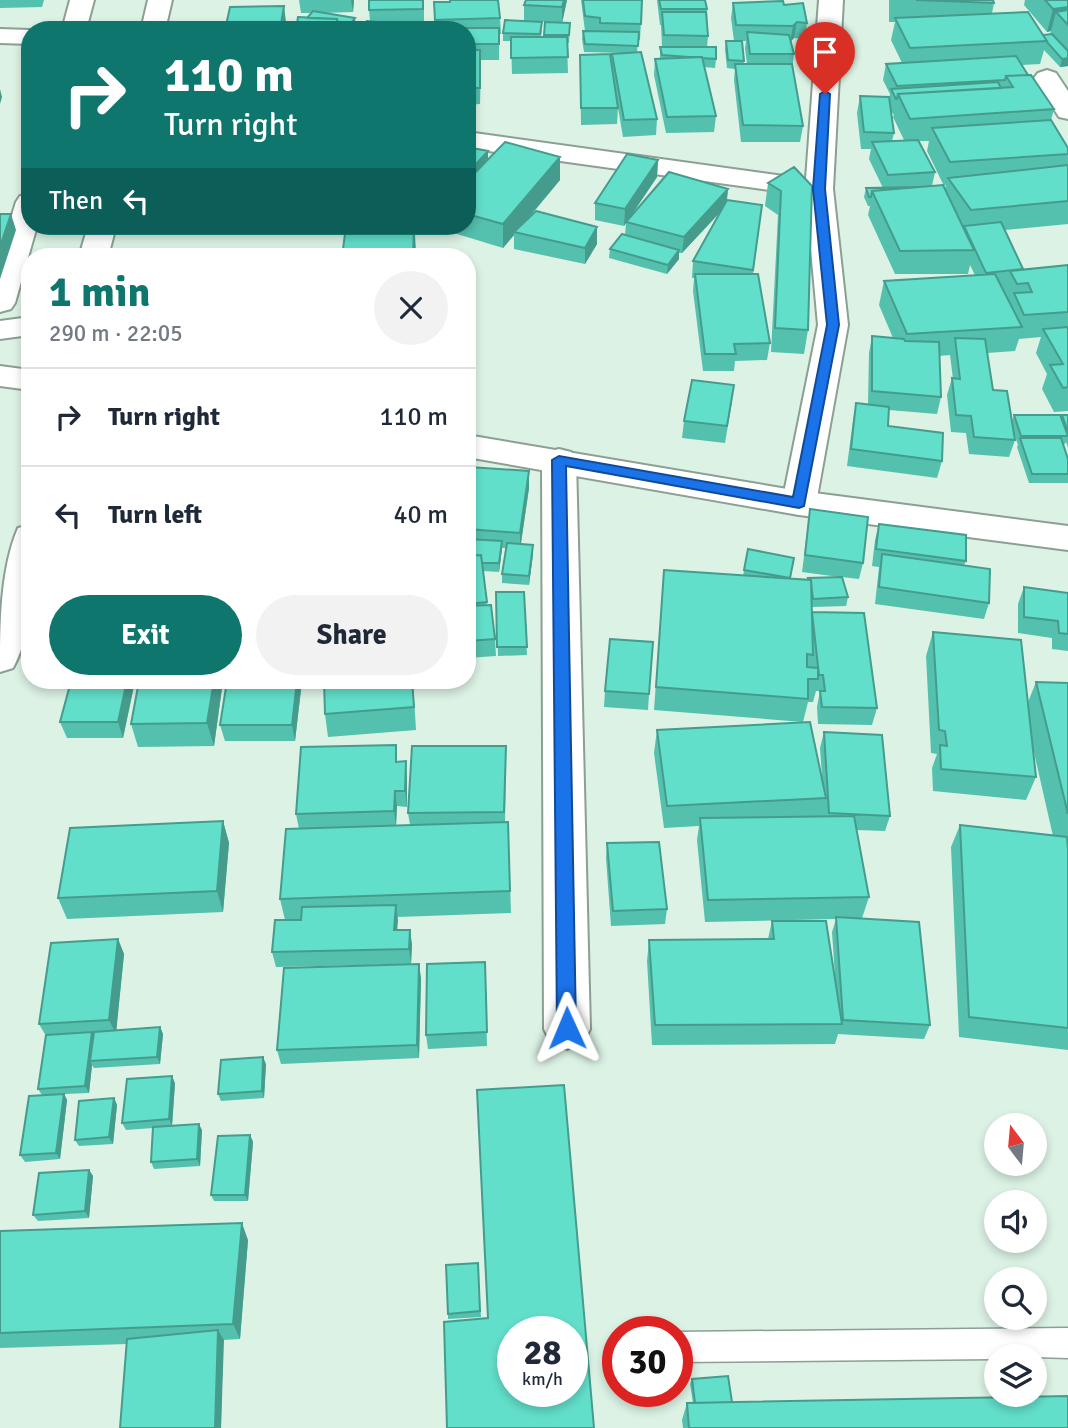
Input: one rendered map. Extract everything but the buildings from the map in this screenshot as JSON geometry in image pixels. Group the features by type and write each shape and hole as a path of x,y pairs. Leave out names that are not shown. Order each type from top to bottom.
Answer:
{"street":[{"path":"76,21 82,0"},
{"path":"155,21 160,0"},
{"path":"799,503 833,325 819,189 831,0"},
{"path":"0,36 21,37"},
{"path":"1047,78 1068,111"},
{"path":"476,141 819,189"},
{"path":"0,303 21,232"},
{"path":"0,330 21,327"},
{"path":"0,376 21,379"},
{"path":"476,447 799,503 1068,538"},
{"path":"559,460 567,1028"},
{"path":"0,658 21,573"}],"lane":[{"path":"693,1347 1068,1343"}],"route":[{"path":"567,1028 559,460 799,503 833,325 819,189 825,94"}]}
